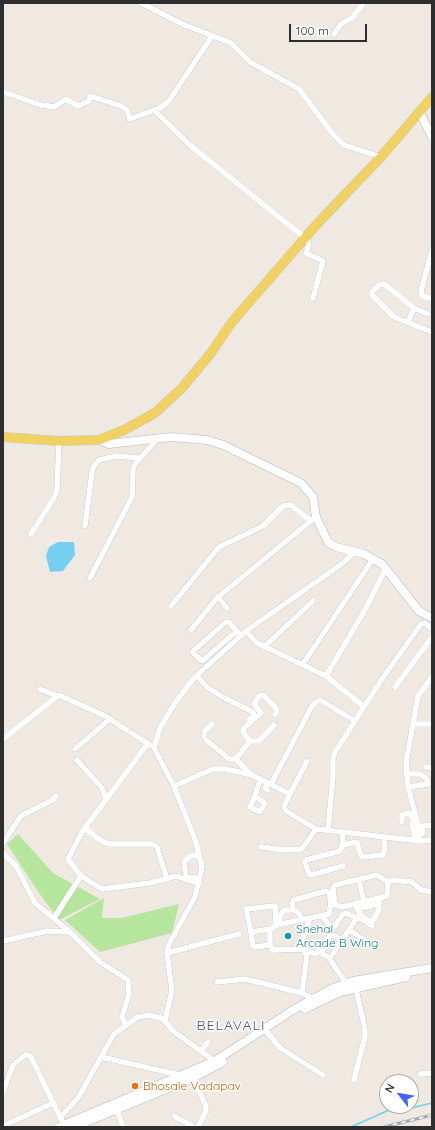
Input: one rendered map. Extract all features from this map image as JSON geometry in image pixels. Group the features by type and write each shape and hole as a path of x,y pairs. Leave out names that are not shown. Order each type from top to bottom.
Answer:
{"main road":[{"path":"3,437 59,441 99,440 124,430 155,413 182,388 211,353 232,322 304,238 381,157 432,97"},
{"path":"420,111 432,137"},
{"path":"99,440 109,444 171,437 208,440 223,445 301,483 313,497 313,519 328,542 336,547 356,551 373,559 386,568 419,611 432,618"},
{"path":"61,1123 116,1106 158,1090 218,1063 294,1012 316,1000 351,985 432,968"},
{"path":"351,985 432,973"},
{"path":"74,1127 116,1106"}],"street":[{"path":"141,3 182,24 231,43 250,62 298,89 332,133 344,145 381,157"},
{"path":"334,34 341,24 352,18 364,3"},
{"path":"3,92 41,105 54,107 66,100 78,106 89,101 90,96 121,106 127,110 130,119 166,104 172,98 212,36"},
{"path":"154,110 191,146 304,238 308,244 306,253 323,261 313,298"},
{"path":"432,250 421,291 422,296 432,299"},
{"path":"428,314 414,308 384,284 379,285 372,292 372,295 394,317 432,332"},
{"path":"408,322 414,308"},
{"path":"90,578 101,554 129,505 132,497 133,470 139,458 157,439"},
{"path":"31,534 54,498 57,490 59,441"},
{"path":"85,526 94,466 99,460 118,456 139,458"},
{"path":"171,606 218,547 263,526 283,506 291,505 313,519 218,597 190,630"},
{"path":"239,633 226,622 192,652 202,660 239,633 246,631 344,563 356,551"},
{"path":"302,664 373,559"},
{"path":"326,676 366,608 386,568"},
{"path":"218,597 227,608"},
{"path":"264,647 313,601"},
{"path":"328,830 333,759 335,752 363,706 421,624 425,623 432,628"},
{"path":"246,631 257,643 264,647 326,676 363,706"},
{"path":"154,748 160,728 175,703 197,676 239,633"},
{"path":"395,687 432,637"},
{"path":"197,676 207,687 221,696 253,712 254,715 242,728"},
{"path":"419,841 408,787 406,763 418,696 432,677"},
{"path":"40,689 57,696 61,696 110,719 154,748 174,786 196,842 202,867 195,897 169,944 167,953 172,990 165,1021"},
{"path":"250,741 243,732 243,729 261,712 254,704 259,696 263,695 275,706 277,711 275,715"},
{"path":"3,739 57,696"},
{"path":"268,790 265,788 270,784 315,703 320,700 354,721"},
{"path":"75,749 110,719"},
{"path":"212,724 205,731 204,736 206,740 229,759 236,759 252,775 290,794"},
{"path":"414,724 432,724"},
{"path":"250,741 259,741 274,725"},
{"path":"236,759 250,741"},
{"path":"148,744 85,828 68,859 81,876 102,889 167,879 176,876 199,882"},
{"path":"77,760 102,788 106,799"},
{"path":"307,761 284,806 286,811 316,829 419,841 432,840"},
{"path":"174,786 213,768 252,775"},
{"path":"406,774 420,774 427,779 428,784 408,787"},
{"path":"255,796 260,780"},
{"path":"3,843 21,816 53,800 56,796"},
{"path":"402,822 402,815 409,813 415,823"},
{"path":"419,841 422,827 432,825"},
{"path":"85,828 100,840 110,844 148,842 157,847 167,879"},
{"path":"261,847 284,850 302,849 316,829"},
{"path":"342,832 343,844 340,851 306,860 305,862 309,874 311,875 343,866"},
{"path":"358,834 357,842 361,856 363,857 383,855 385,848 384,837"},
{"path":"343,844 357,842"},
{"path":"3,853 16,866 35,903 70,932 100,962 128,980 129,994 122,1017 126,1025"},
{"path":"199,854 189,857 184,862 186,877 196,878 199,882"},
{"path":"377,875 388,882 388,894 379,901 356,906 342,907 335,905 333,888 335,885 377,875"},
{"path":"54,918 81,876"},
{"path":"359,880 364,902"},
{"path":"388,882 392,880 408,881 412,882 421,890 432,892"},
{"path":"250,932 270,929 278,925 329,914 329,893 326,891 294,900 292,903 293,910"},
{"path":"356,906 364,902 379,901"},
{"path":"356,906 361,916 372,922 379,910 379,901"},
{"path":"270,945 260,947 253,946 245,912 248,907 274,906 276,907 278,925"},
{"path":"278,925 281,913 284,910 293,910 300,914 301,920"},
{"path":"330,958 322,954 322,952 343,914 345,913 356,918 358,917 372,926"},
{"path":"270,929 270,945 276,951 301,949 316,954 331,927 322,916"},
{"path":"301,949 310,918"},
{"path":"354,1080 366,1033 351,985 330,962 330,958 342,940 356,936 356,918"},
{"path":"3,941 47,931 70,932"},
{"path":"167,953 239,934"},
{"path":"331,934 342,940"},
{"path":"301,949 308,959 302,993"},
{"path":"217,982 245,979 302,993 316,1000"},
{"path":"61,1123 78,1098 114,1034 138,1017 149,1015 161,1018 173,1031 218,1063"},
{"path":"265,1032 280,1048 323,1075"},
{"path":"201,1051 208,1042"},
{"path":"3,1092 13,1065 28,1055 31,1057 61,1123"},
{"path":"100,1057 189,1076 206,1106 206,1111 198,1127"},
{"path":"420,1074 432,1073"},
{"path":"3,1126 53,1103"},
{"path":"116,1106 123,1127"},
{"path":"175,1115 180,1120 194,1127"}],"green space":[{"path":"18,834 53,873 100,899 59,920 39,893 7,844"},
{"path":"104,898 102,918 122,918 179,904 172,933 100,952 65,920"}],"water":[{"path":"58,542 74,542 75,555 63,571 50,572 46,556 49,547"}],"waterway":[{"path":"351,1127 389,1110 407,1109 432,1103"}],"railway":[{"path":"384,1127 432,1115"}],"place":[{"name":"Snehal Arcade B Wing","path":"288,936"},
{"name":"Bhosale Vadapav","path":"135,1086"}],"district":[{"name":"BELAVALI","path":"231,1026"}]}
